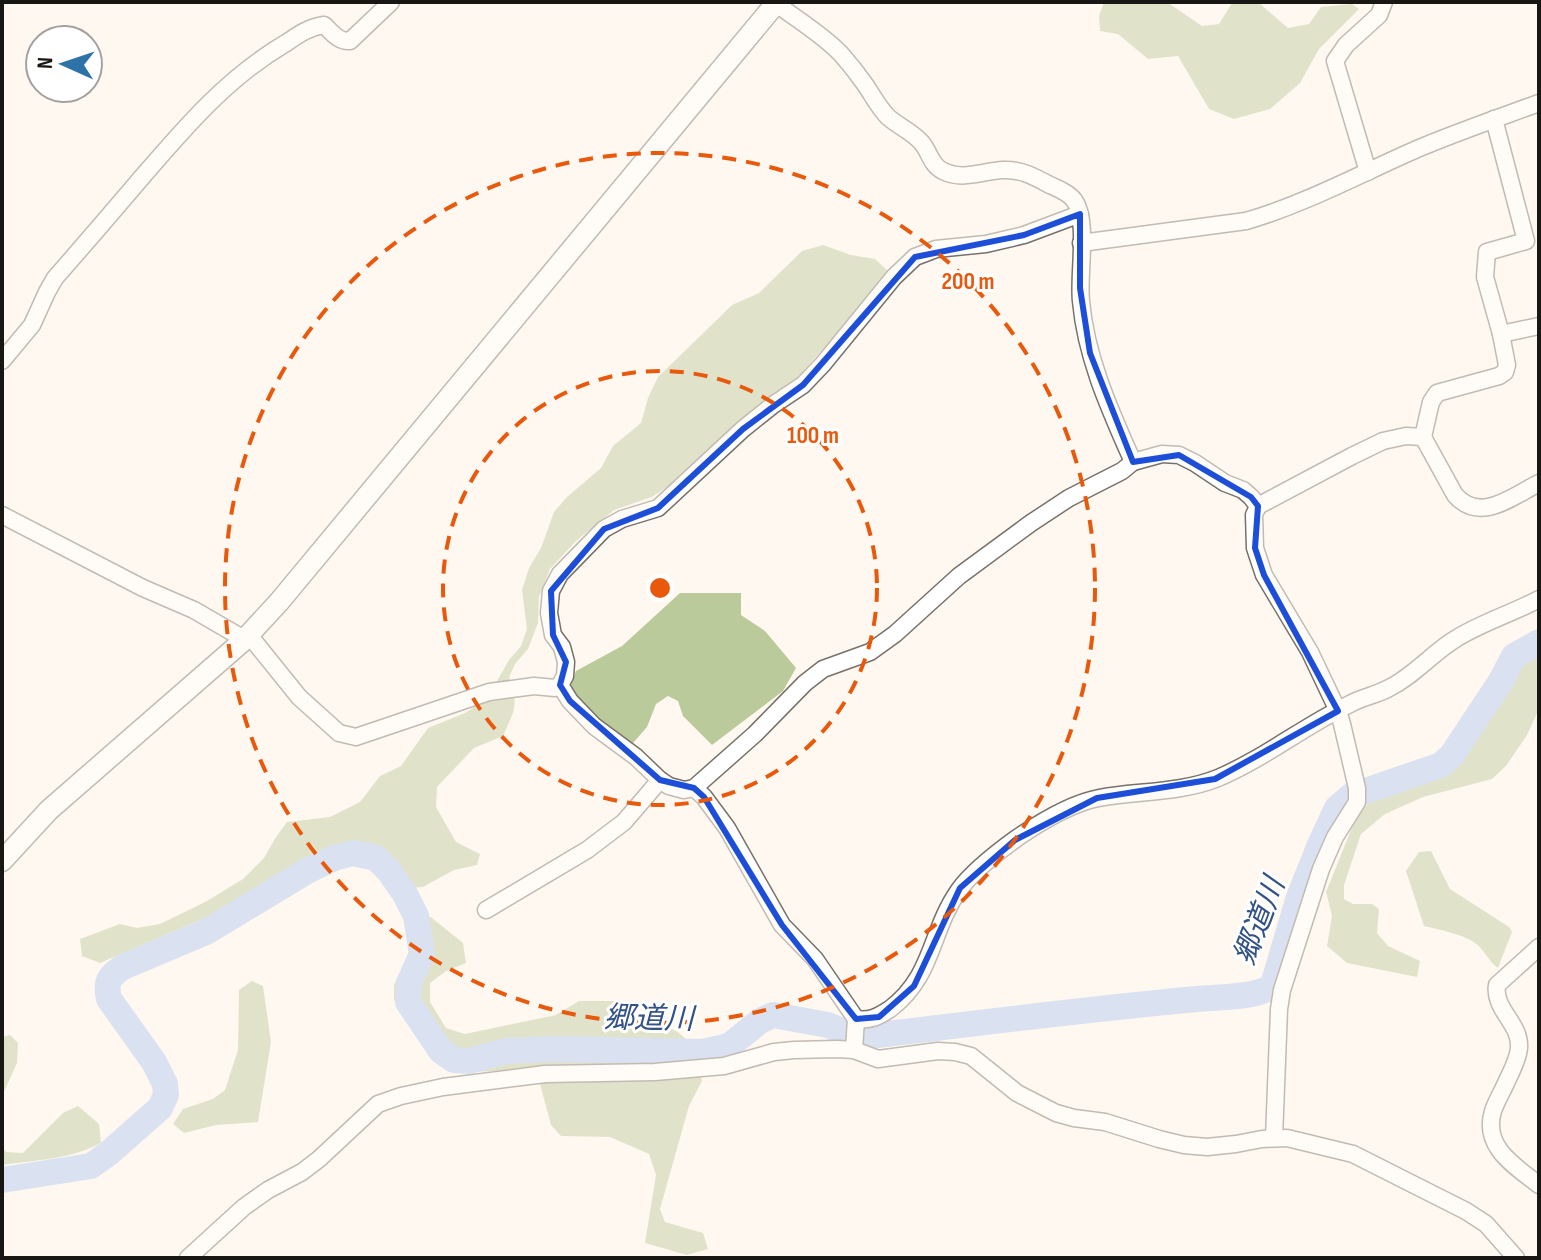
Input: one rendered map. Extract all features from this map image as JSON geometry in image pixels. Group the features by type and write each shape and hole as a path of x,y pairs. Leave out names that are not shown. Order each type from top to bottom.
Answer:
{"street":[{"path":"2,361 32,325 55,278 202,109 268,53 314,26 324,25 336,37 350,41 391,2"},
{"path":"2,861 49,810 246,638 279,602 775,2 843,57 889,117 922,142 935,166 946,173 959,175 1017,171 1061,190 1074,200 1082,230 1080,288 1090,353 1105,398 1133,462"},
{"path":"1368,172 1335,61 1346,45 1379,15 1384,2"},
{"path":"1081,243 1246,221 1269,214 1421,147 1539,103"},
{"path":"1494,119 1533,239 1487,252 1485,277 1507,365 1505,372 1499,376 1437,393 1431,402 1423,437 1455,495 1472,508 1491,507 1539,483"},
{"path":"2,515 246,638 299,697 339,733 356,737 489,692 534,686 555,688 565,676 566,662 562,647 553,635 549,613 551,591 560,574 604,529 622,519 658,508 743,429 803,385 894,277 915,257 936,249 986,244 1024,235 1080,214"},
{"path":"1501,334 1539,326"},
{"path":"1274,1138 1282,990 1321,869 1335,837 1352,812 1357,793 1338,711 1310,652 1264,575 1255,548 1254,515 1258,506 1383,441 1406,436 1423,437"},
{"path":"560,685 570,701 594,726 636,757 660,780 684,790 694,788 823,669 870,652 895,634 959,576 1031,523 1133,462 1162,454 1179,455 1225,483 1243,490 1258,506"},
{"path":"188,1258 244,1207 319,1159 378,1104 401,1096 443,1087 545,1074 655,1072 724,1066 855,1034 867,1020 879,1017 914,986 960,888 1022,835 1078,804 1097,798 1188,786 1215,779 1252,762 1349,704 1390,688 1457,637 1539,599"},
{"path":"486,910 587,850 624,822 660,780"},
{"path":"694,788 727,828 782,925 815,959 855,1034 878,1059 938,1051 971,1056 1017,1093 1056,1113 1105,1122 1184,1145 1207,1147 1287,1138 1353,1154 1466,1211 1486,1224 1516,1258"},
{"path":"1539,947 1497,985 1500,1005 1518,1033 1519,1048 1493,1112 1491,1126 1493,1142 1500,1153 1539,1185"}],"highlighted area":[{"path":"1080,214 1080,288 1090,353 1133,462 1179,455 1251,497 1258,506 1255,548 1264,575 1338,711 1215,779 1097,798 1015,840 960,888 914,986 879,1017 856,1019 782,925 704,797 694,788 660,780 570,701 560,685 566,662 553,635 551,591 604,529 658,508 743,429 803,385 915,257 1024,235"}],"green space":[{"path":"1104,2 1167,2 1202,26 1219,24 1232,3 1258,2 1288,28 1309,24 1321,7 1352,4 1359,9 1319,49 1300,83 1270,109 1234,119 1209,109 1178,56 1148,59 1118,34 1100,31 1099,16"},
{"path":"823,245 875,259 888,271 872,294 798,377 729,431 680,478 652,497 614,510 576,541 550,569 539,597 538,623 528,649 509,677 514,707 503,736 474,748 437,787 436,807 456,842 480,854 477,865 454,870 423,887 410,888 389,853 362,844 334,847 301,862 253,895 203,919 100,963 82,956 80,939 120,924 137,928 160,924 243,879 264,858 287,822 330,817 360,802 380,776 401,766 428,728 465,713 486,700 509,660 521,646 527,629 522,590 554,512 601,468 613,446 641,423 658,377 732,305 759,293 802,251"},
{"path":"680,593 741,593 741,615 765,631 796,668 783,691 712,745 683,716 678,701 668,696 656,704 647,727 633,743 590,719 568,691 576,671 622,646"},
{"path":"1539,652 1538,711 1527,735 1506,766 1492,779 1423,797 1385,814 1361,834 1344,885 1344,899 1353,904 1372,904 1379,909 1377,933 1388,946 1420,961 1417,977 1347,963 1327,946 1332,916 1326,892 1355,820 1373,797 1440,772 1463,757 1514,674"},
{"path":"1431,851 1450,889 1512,932 1498,968 1470,940 1424,926 1406,871 1419,852"},
{"path":"422,913 463,943 466,963 446,971 430,983 430,1002 446,1028 465,1034 556,1015 579,1001 617,1001 678,1032 691,1044 702,1081 689,1106 660,1209 665,1222 703,1233 708,1249 687,1255 645,1243 656,1175 649,1154 610,1137 561,1136 551,1125 539,1080 530,1067 469,1072 432,1053 394,1000 394,985 412,941 409,927"},
{"path":"252,981 263,986 271,1042 258,1122 216,1125 184,1133 173,1124 183,1109 213,1099 225,1090 238,1050 239,990"},
{"path":"10,1035 18,1043 17,1063 2,1096 2,1037"},
{"path":"78,1106 99,1124 101,1143 66,1156 2,1165 2,1148 6,1152 23,1153 63,1113"}],"waterway":[{"name":"郷道川","path":"2,1180 91,1166 160,1108 166,1095 165,1084 154,1062 109,999 108,984 114,973 206,932 307,871 353,853 376,858 405,894 416,916 422,954 409,983 408,1002 441,1051 454,1060 469,1061 506,1051 557,1049 703,1052 729,1046 760,1021 773,1015 828,1025 850,1035 870,1036 1237,996 1267,989 1273,985 1299,897 1337,808 1351,796 1441,765 1452,755 1514,656 1539,642"}]}
